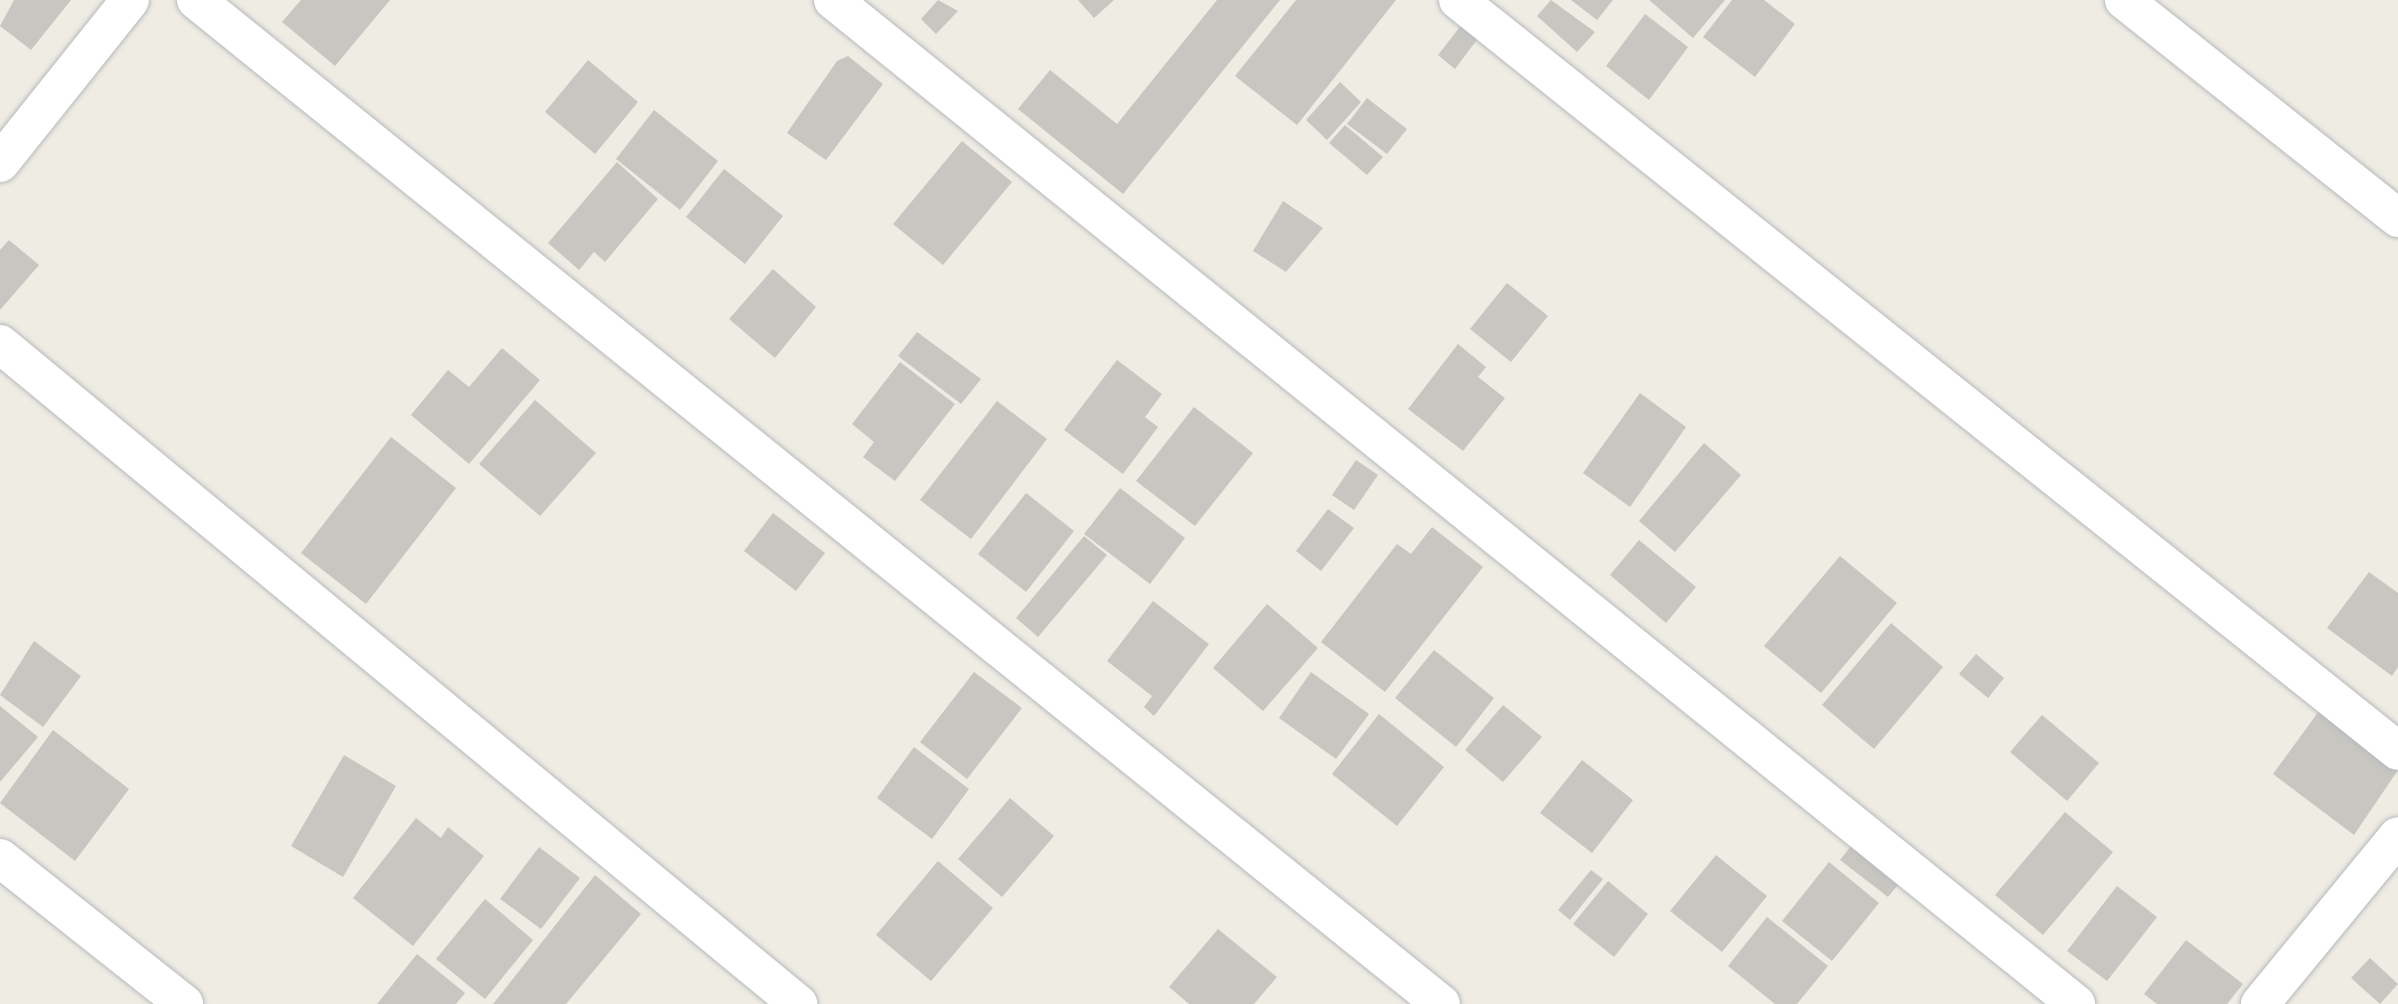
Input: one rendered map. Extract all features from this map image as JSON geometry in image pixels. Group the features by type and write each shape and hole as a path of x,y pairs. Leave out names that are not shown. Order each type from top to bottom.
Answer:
{"street":[{"path":"0,163 130,0"},
{"path":"196,0 1441,1004"},
{"path":"833,0 2076,1004"},
{"path":"1458,0 2398,752"},
{"path":"2124,0 2398,218"},
{"path":"0,344 798,1004"},
{"path":"2260,1004 2398,836"},
{"path":"0,858 184,1004"}],"building":[{"path":"14,0 71,0 31,50 0,26"},
{"path":"301,0 390,0 335,66 282,22"},
{"path":"938,0 958,11 936,34 921,19"},
{"path":"1078,0 1114,0 1094,18"},
{"path":"1217,0 1280,0 1123,194 1018,109 1050,70 1117,124"},
{"path":"1296,0 1396,0 1297,125 1235,76"},
{"path":"1551,0 1595,32 1577,52 1537,16"},
{"path":"1571,0 1613,0 1597,20"},
{"path":"1649,0 1725,0 1693,38"},
{"path":"1732,0 1764,0 1795,24 1755,77 1703,37"},
{"path":"1645,14 1688,47 1649,100 1606,66"},
{"path":"1462,24 1479,37 1455,69 1438,55"},
{"path":"848,56 883,84 826,160 787,133 837,61"},
{"path":"588,60 638,102 595,154 545,112"},
{"path":"1340,82 1361,102 1327,140 1306,120"},
{"path":"1367,98 1407,129 1387,154 1347,124"},
{"path":"654,110 718,161 680,210 616,159"},
{"path":"1345,125 1383,157 1367,175 1329,143"},
{"path":"962,141 1012,182 943,265 893,224"},
{"path":"617,162 658,199 605,262 594,252 579,270 548,243"},
{"path":"724,169 783,216 745,264 686,217"},
{"path":"1283,201 1323,228 1286,272 1253,251"},
{"path":"9,240 39,265 0,310 0,250"},
{"path":"773,269 816,307 775,358 729,319"},
{"path":"1507,283 1548,316 1511,362 1470,329"},
{"path":"917,332 981,379 961,404 898,356"},
{"path":"1458,344 1486,367 1478,377 1505,398 1463,451 1408,409"},
{"path":"502,348 540,380 469,464 411,415 448,370 469,387"},
{"path":"1117,360 1162,394 1145,417 1158,427 1123,474 1064,430"},
{"path":"900,362 955,404 895,481 863,457 874,442 852,424"},
{"path":"1640,393 1686,427 1630,507 1583,473"},
{"path":"535,400 596,453 540,516 479,464"},
{"path":"997,401 1047,439 971,539 920,500"},
{"path":"1194,407 1253,453 1195,526 1136,481"},
{"path":"391,437 456,488 366,604 301,553"},
{"path":"1704,443 1741,475 1675,552 1639,521"},
{"path":"1356,460 1378,475 1354,510 1332,495"},
{"path":"1120,488 1185,538 1150,584 1084,534"},
{"path":"1026,493 1074,531 1026,592 978,554"},
{"path":"1328,509 1354,528 1321,571 1296,551"},
{"path":"773,513 825,553 796,591 744,551"},
{"path":"1432,527 1483,567 1385,692 1321,642 1397,544 1411,554"},
{"path":"1084,536 1107,555 1038,637 1016,618"},
{"path":"1639,540 1696,587 1666,623 1610,575"},
{"path":"1840,556 1897,603 1821,693 1764,646"},
{"path":"2369,572 2398,593 2398,667 2392,676 2327,628"},
{"path":"1153,601 1209,644 1154,716 1144,707 1152,696 1107,661"},
{"path":"1267,604 1318,648 1263,711 1213,668"},
{"path":"1891,623 1943,667 1874,749 1822,705"},
{"path":"34,641 81,676 43,727 0,695"},
{"path":"1434,650 1494,698 1456,747 1395,698"},
{"path":"1976,654 2004,678 1988,698 1959,674"},
{"path":"974,672 1022,708 967,779 920,742"},
{"path":"1311,672 1369,714 1336,759 1279,718"},
{"path":"1503,705 1542,737 1503,782 1465,750"},
{"path":"0,706 38,737 0,782"},
{"path":"2319,711 2398,770 2354,835 2273,774"},
{"path":"1379,714 1444,767 1397,826 1332,774"},
{"path":"2042,715 2099,763 2067,801 2010,752"},
{"path":"53,730 129,789 75,861 0,803"},
{"path":"914,747 969,789 932,839 877,798"},
{"path":"344,755 396,786 343,877 291,846"},
{"path":"1582,760 1633,800 1592,853 1540,813"},
{"path":"1010,798 1054,836 1002,897 958,859"},
{"path":"2065,812 2113,852 2043,935 1995,895"},
{"path":"416,818 441,838 448,827 484,856 413,946 353,898"},
{"path":"1854,842 1902,880 1888,897 1840,860"},
{"path":"539,847 580,878 541,929 500,899"},
{"path":"1716,855 1767,896 1722,952 1670,911"},
{"path":"938,861 993,908 931,981 876,935"},
{"path":"1829,862 1879,903 1832,961 1782,921"},
{"path":"1591,870 1603,879 1570,920 1558,910"},
{"path":"595,875 641,914 566,1004 493,1004"},
{"path":"1608,881 1648,914 1614,957 1573,924"},
{"path":"2117,886 2157,917 2107,981 2067,951"},
{"path":"485,899 533,940 485,999 436,959"},
{"path":"1767,917 1828,966 1797,1004 1775,1004 1728,966"},
{"path":"1218,929 1277,977 1254,1004 1189,1004 1169,987"},
{"path":"2186,940 2243,984 2227,1004 2157,1004 2144,994"},
{"path":"417,954 465,993 456,1004 377,1004"},
{"path":"2370,958 2398,984 2380,1004 2351,978"}]}
